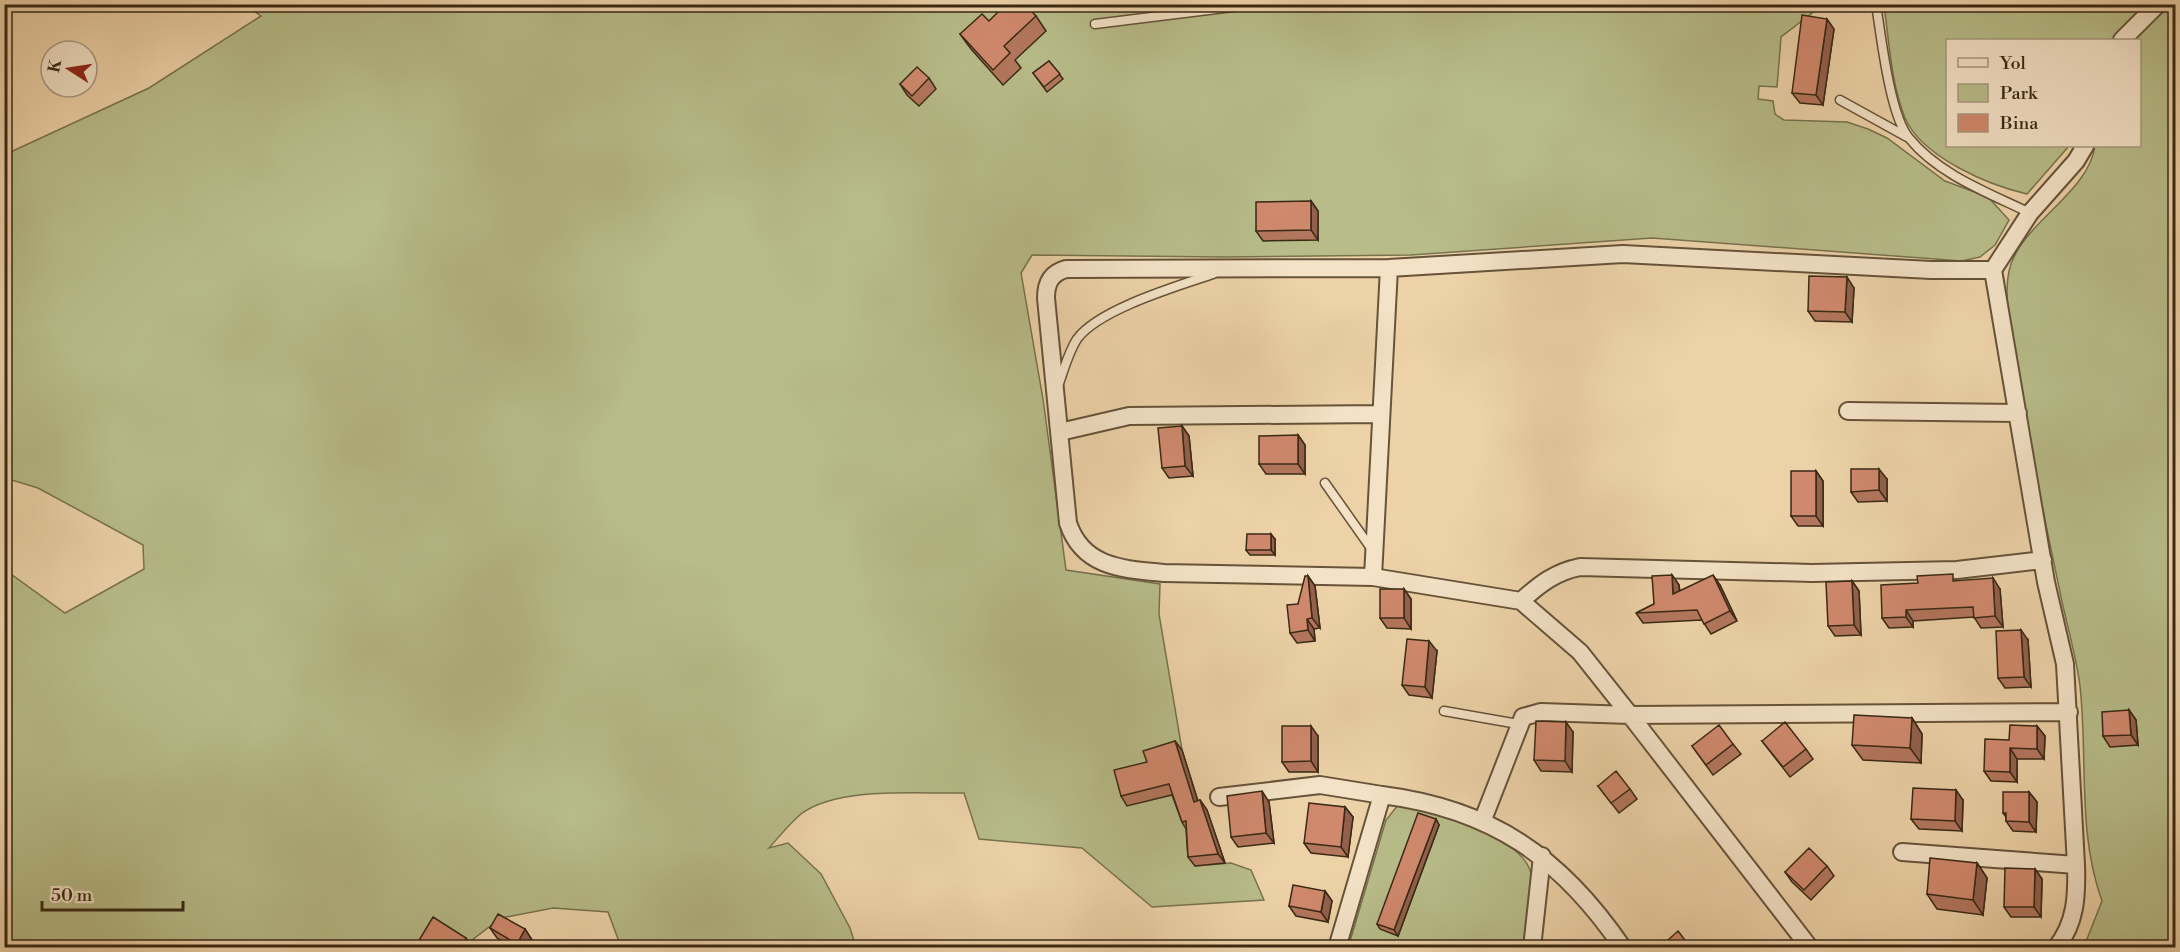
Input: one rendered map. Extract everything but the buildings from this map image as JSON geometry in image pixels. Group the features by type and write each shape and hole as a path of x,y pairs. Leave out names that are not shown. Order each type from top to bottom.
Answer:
{"street":[{"path":"2123,39 2132,27 2158,4"},
{"path":"2056,948 2066,934 2075,908 2076,865 2065,664 2043,560 1993,270 2030,213 2076,161 2084,147"},
{"path":"1810,948 1580,652 1521,601 1373,577 1164,573 1136,570 1093,558 1081,550 1073,539 1068,523 1046,298 1048,281 1060,270 1075,268 1389,268 1623,254 1931,270 1993,270"},
{"path":"1373,577 1389,268"},
{"path":"1848,411 2018,414"},
{"path":"1060,432 1129,416 1381,414"},
{"path":"1521,601 1545,579 1580,567 1823,572 1957,570 2043,560"},
{"path":"1482,822 1518,724 1523,717 1541,712 1630,715 2069,712"},
{"path":"1219,797 1320,785 1436,804 1517,838 1542,856 1607,924 1623,948"},
{"path":"1337,948 1382,795"},
{"path":"1902,852 2076,865"},
{"path":"1533,948 1542,856"}],"lane":[{"path":"1095,24 1257,4"},
{"path":"1876,4 1897,112 1908,137"},
{"path":"1840,100 1908,137 1945,169 2030,213"},
{"path":"1056,393 1072,349 1085,330 1098,320 1148,297 1225,269"},
{"path":"1324,483 1374,553"},
{"path":"1444,711 1518,724"}],"green space":[{"path":"1824,4 1781,37 1777,87 1759,86 1758,99 1773,101 1775,114 1784,120 1847,122 1868,129 1887,138 1945,181 1988,197 2009,220 1995,245 1980,257 1962,261 1652,238 1411,255 1224,257 1032,255 1021,273 1043,399 1066,570 1160,584 1159,614 1182,750 1170,776 1194,847 1195,866 1231,863 1251,870 1264,900 1152,907 1082,848 979,839 964,793 879,793 836,799 817,805 801,814 769,848 788,843 821,874 850,928 856,947 621,947 608,912 553,908 501,918 468,943 438,922 414,947 5,948 5,590 12,575 65,613 144,569 143,545 38,488 5,478 4,155 149,88 261,16 245,5"},
{"path":"1884,4 2144,5 2112,39 1946,39 1946,147 2068,147 2027,194 1976,176 1941,157 1926,145 1905,118 1891,62"},
{"path":"2175,5 2175,947 2077,947 2087,939 2102,901 2094,875 2086,822 2080,686 2033,459 2010,325 2007,284 2015,254 2080,180 2090,164 2095,147 2141,147 2141,39 2131,39 2149,21"},
{"path":"1398,805 1431,812 1472,826 1492,835 1522,858 1530,870 1533,888 1526,947 1348,948 1386,820"}]}
